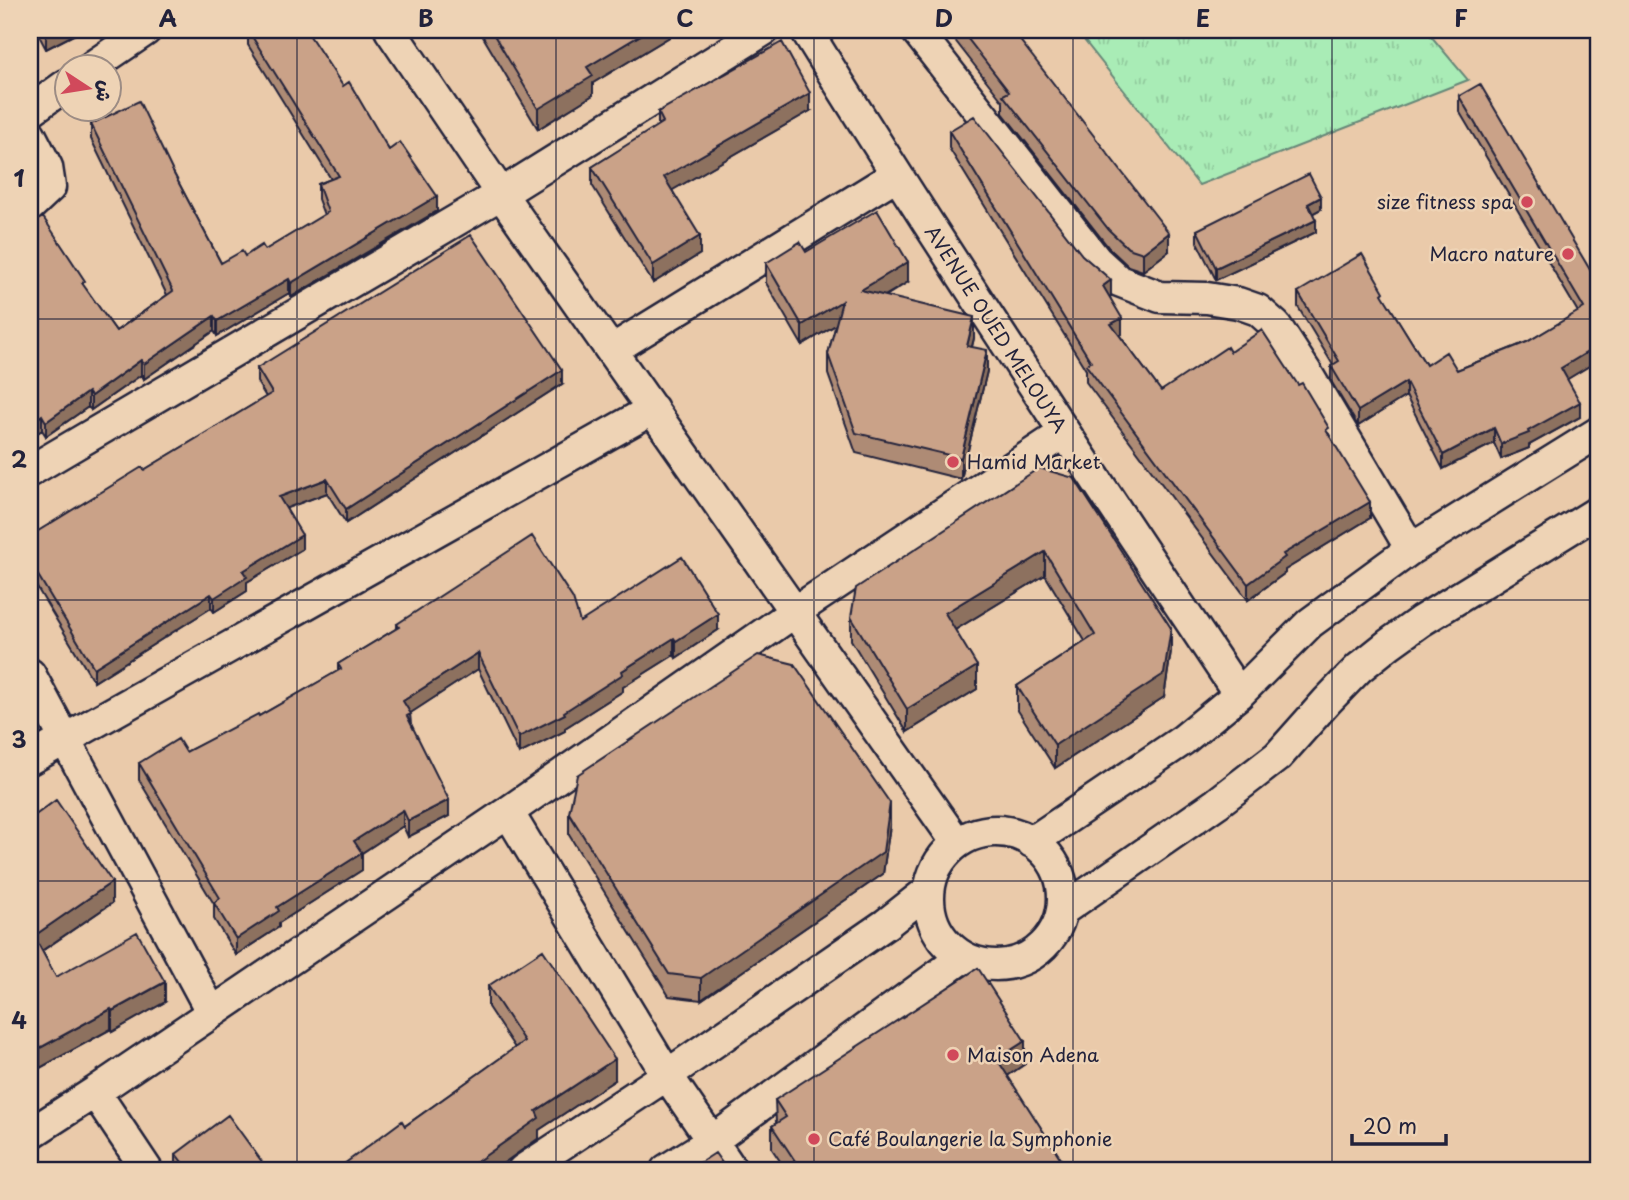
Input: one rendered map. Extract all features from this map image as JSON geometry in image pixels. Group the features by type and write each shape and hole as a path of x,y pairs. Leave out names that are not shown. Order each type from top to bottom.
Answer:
{"street":[{"path":"113,52 145,30"},
{"path":"390,30 501,194 957,843"},
{"path":"30,471 501,194 764,30"},
{"name":"AVENUE OUED MELOUYA","path":"806,30 895,175 1239,694"},
{"path":"916,30 1096,260 1119,281 1160,297 1207,298 1238,303 1258,310 1276,326 1411,549"},
{"path":"30,111 52,95"},
{"path":"30,134 47,167 50,187 30,206"},
{"path":"612,350 895,175"},
{"path":"30,759 653,409"},
{"path":"1032,842 1183,740 1239,694 1310,623 1411,549 1599,432"},
{"path":"30,1134 508,812 796,611 1064,433"},
{"path":"1063,910 1217,803 1278,756 1359,668 1389,644 1421,621 1599,512"},
{"path":"30,674 212,1013"},
{"path":"508,812 667,1076 732,1170"},
{"path":"1000,830 1022,836 1032,842 1041,848 1055,865 1063,887 1063,910 1055,930 1042,947 1025,959 1004,965 983,965 963,957 943,940 931,917 929,890 938,864 957,843 977,833 1000,830"},
{"path":"523,1170 667,1076 886,924 929,890"},
{"path":"666,1170 712,1141 963,957"},
{"path":"95,1092 147,1170"}],"green space":[{"path":"1076,30 1426,30 1468,80 1199,185"}],"building":[{"path":"248,30 306,30 343,86 349,82 389,150 400,142 437,196 291,283 289,279 217,321 214,316 144,364 141,360 91,396 88,392 46,422 42,415 30,424 30,225 43,217 85,281 82,283 116,331 173,291 91,124 122,122 122,109 139,101 221,263 242,251 245,256 262,245 265,250 328,212 318,184 339,176"},
{"path":"491,30 649,30 587,67 593,76 538,109"},
{"path":"961,30 1012,30 1169,233 1143,253 1128,248 1109,230 1003,95 1009,92"},
{"path":"782,42 810,93 664,177 700,236 653,265 592,167 663,122 658,112"},
{"path":"1480,84 1599,285 1599,345 1561,368 1580,402 1528,431 1529,433 1501,444 1494,428 1443,455 1406,382 1358,411 1331,366 1339,361 1298,292 1362,254 1384,292 1382,294 1426,365 1446,352 1457,370 1527,342 1584,308 1459,96"},
{"path":"974,116 1082,255 1111,280 1103,286 1122,318 1111,324 1161,391 1227,347 1230,352 1262,330 1298,385 1302,383 1329,428 1326,430 1370,502 1283,554 1285,557 1248,584 1086,365 1091,362 949,131"},
{"path":"1309,174 1321,197 1308,204 1316,220 1216,268 1197,230"},
{"path":"877,210 908,262 861,290 974,317 967,346 987,350 961,458 856,433 828,354 842,301 802,325 766,263 800,242 806,252"},
{"path":"471,235 562,370 346,509 327,479 279,497 302,535 243,571 247,577 214,598 211,594 94,668 30,562 30,536 142,467 144,470 272,393 257,368"},
{"path":"1039,468 1074,478 1171,628 1164,674 1055,745 1017,686 1095,635 1045,552 945,613 977,666 907,709 851,617 856,588"},
{"path":"532,536 573,599 580,622 682,557 718,614 622,671 623,674 564,712 565,714 519,737 478,653 403,701 411,714 407,716 449,800 408,821 403,810 354,841 362,853 277,907 279,911 236,939 214,903 220,898 139,763 178,739 186,752 258,714 259,716 341,669 338,664 399,627 397,624"},
{"path":"758,655 794,664 890,803 883,852 701,978 669,974 569,813 577,775"},
{"path":"56,800 112,882 34,936 56,977 137,932 165,982 40,1048 30,1029 30,819"},
{"path":"543,950 615,1059 536,1111 539,1118 465,1170 336,1170 402,1121 405,1126 524,1041 488,986"},
{"path":"978,968 1025,1041 997,1059 1068,1170 801,1170 772,1126 786,1117 775,1100"},
{"path":"228,1115 268,1170 188,1170 176,1154"},
{"path":"715,1153 727,1170 659,1170 673,1162 692,1168"}],"place":[{"name":"size fitness spa","path":"1527,202"},
{"name":"Macro nature","path":"1568,254"},
{"name":"Hamid Market","path":"953,462"},
{"name":"Maison Adena","path":"953,1055"},
{"name":"Café Boulangerie la Symphonie","path":"814,1139"}]}
